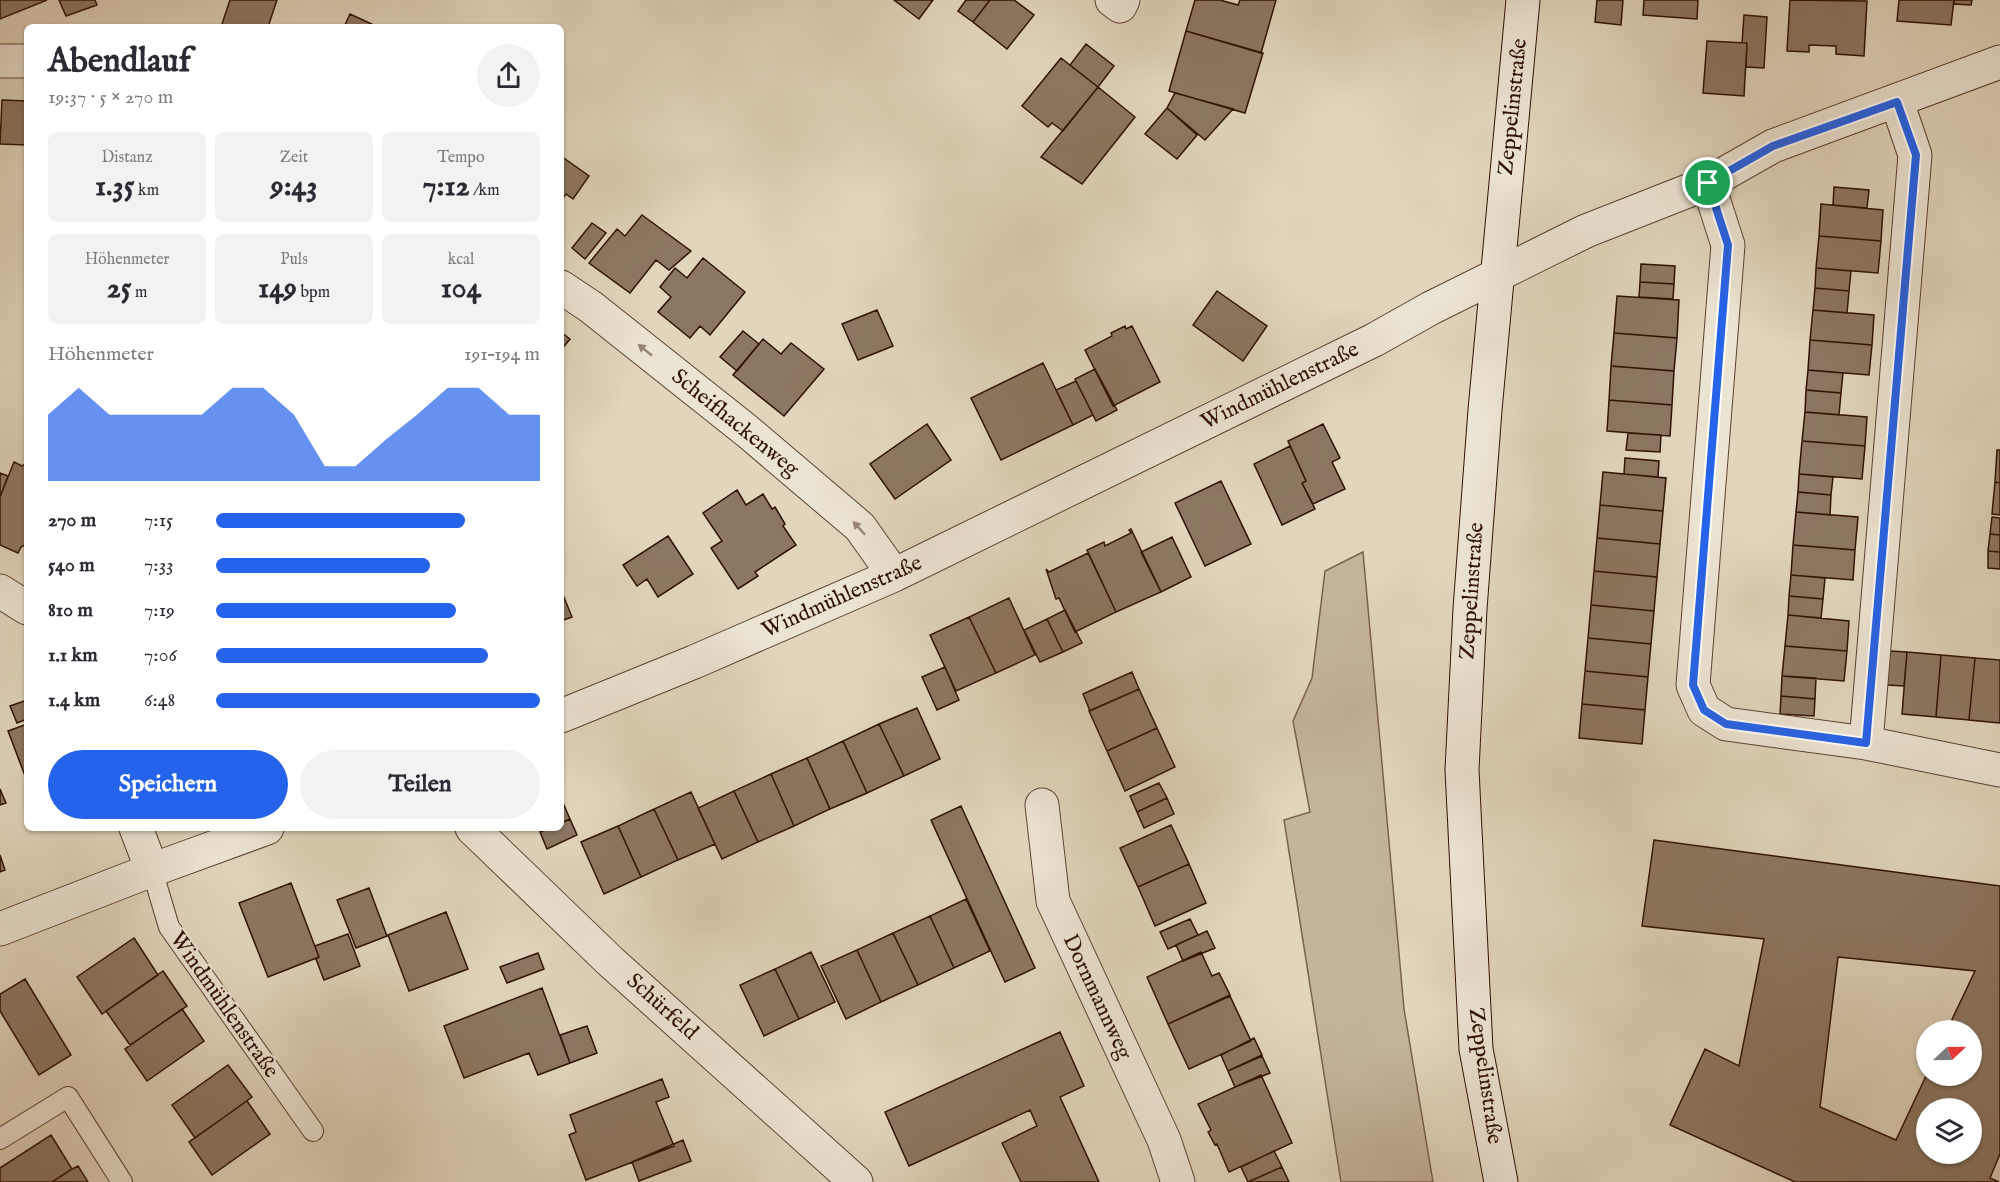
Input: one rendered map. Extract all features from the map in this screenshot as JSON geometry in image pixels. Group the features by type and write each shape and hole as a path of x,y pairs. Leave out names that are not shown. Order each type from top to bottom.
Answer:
{"street":[{"name":"Zeppelinstraße","path":"1501,1182 1476,1049 1462,770 1471,597 1497,277 1523,0"},
{"path":"0,60 24,61"},
{"name":"Windmühlenstraße","path":"564,715 894,576 1293,380 1586,231 1708,183 1773,146 2000,63"},
{"path":"1866,743 1916,155 1897,102"},
{"path":"1708,183 1728,245 1693,685 1704,710 1726,724 1866,743 2000,770"},
{"name":"Scheifhackenweg","path":"564,288 747,431 860,527 894,576"},
{"path":"0,591 24,606"},
{"name":"Dornmannweg","path":"1042,805 1053,901 1164,1140 1178,1182"},
{"path":"137,831 152,870"},
{"path":"0,929 259,831"},
{"name":"Schürfeld","path":"475,831 610,961 856,1182"}],"lane":[{"name":"Windmühlenstraße","path":"152,870 169,927 313,1131"},
{"path":"0,1139 68,1097 122,1182"}],"shaded area":[{"path":"1363,552 1404,1009 1433,1182 1341,1182 1284,820 1310,812 1293,721 1312,678 1325,571"}],"building":[{"path":"0,0 47,0 0,19"},
{"path":"59,0 95,0 97,5 66,16"},
{"path":"230,0 277,0 269,24 222,24"},
{"path":"894,0 933,0 919,19"},
{"path":"966,0 990,0 973,22 958,11"},
{"path":"990,0 1014,0 1034,15 1007,49 973,22"},
{"path":"1195,0 1220,0 1238,5 1240,0 1276,0 1261,53 1186,31"},
{"path":"1597,0 1623,0 1621,25 1595,22"},
{"path":"1644,0 1698,0 1697,19 1643,15"},
{"path":"1790,0 1867,1 1864,56 1836,54 1836,46 1809,45 1809,52 1787,51"},
{"path":"1899,0 1954,0 1951,25 1897,21"},
{"path":"1954,0 1972,0 1971,5 1954,4"},
{"path":"350,14 372,24 345,24"},
{"path":"1744,15 1767,17 1764,68 1746,67 1747,43 1742,43"},
{"path":"1186,31 1263,53 1245,113 1169,91"},
{"path":"1707,41 1747,43 1744,96 1703,93"},
{"path":"1086,44 1114,66 1098,87 1070,65"},
{"path":"1061,58 1098,87 1063,131 1052,123 1048,127 1022,106"},
{"path":"1098,87 1135,117 1082,184 1041,157"},
{"path":"1175,93 1233,109 1205,140 1167,108"},
{"path":"2,100 24,101 24,145 0,144"},
{"path":"1167,108 1197,135 1177,159 1145,134"},
{"path":"564,158 589,176 573,199 566,194 564,197"},
{"path":"1834,187 1869,190 1867,208 1833,205"},
{"path":"1821,204 1883,210 1881,241 1819,236"},
{"path":"642,215 691,251 669,270 656,260 630,293 589,263 617,229 625,236"},
{"path":"592,223 606,233 585,259 572,248"},
{"path":"1819,236 1881,241 1878,273 1816,268"},
{"path":"703,258 745,292 710,335 700,326 690,338 658,312 671,297 660,287 675,268 687,278"},
{"path":"1641,264 1675,266 1674,284 1640,282"},
{"path":"1816,268 1851,271 1849,291 1815,288"},
{"path":"1640,282 1674,284 1673,299 1639,297"},
{"path":"1815,288 1849,291 1847,313 1813,310"},
{"path":"1217,291 1267,326 1243,361 1193,325"},
{"path":"1617,296 1679,300 1677,338 1614,333"},
{"path":"877,310 893,346 858,360 842,324"},
{"path":"1813,310 1874,315 1872,345 1810,340"},
{"path":"1125,326 1126,329 1132,326 1160,382 1113,406 1085,350 1112,336 1111,333"},
{"path":"743,331 759,344 737,371 720,357"},
{"path":"1614,333 1677,338 1674,371 1611,366"},
{"path":"564,334 570,339 564,346"},
{"path":"763,339 781,354 791,343 824,369 784,416 733,375"},
{"path":"1810,340 1872,345 1869,375 1808,370"},
{"path":"1043,363 1073,425 1001,460 971,398"},
{"path":"1611,366 1674,371 1672,405 1609,400"},
{"path":"1095,369 1117,410 1096,421 1075,379"},
{"path":"1808,370 1843,373 1841,393 1806,390"},
{"path":"1076,381 1093,415 1073,425 1056,390"},
{"path":"1806,390 1841,393 1839,415 1805,412"},
{"path":"1609,400 1672,405 1670,436 1607,431"},
{"path":"1805,412 1867,417 1865,446 1802,441"},
{"path":"927,424 951,460 895,499 870,464"},
{"path":"1323,424 1340,458 1332,462 1345,489 1313,504 1302,483 1306,481 1288,441"},
{"path":"1628,433 1661,435 1660,452 1626,450"},
{"path":"1802,441 1865,446 1862,479 1799,474"},
{"path":"1290,446 1306,481 1302,483 1315,509 1282,525 1254,464"},
{"path":"1997,450 2000,450 2000,483 1995,482"},
{"path":"1625,458 1659,461 1658,477 1624,474"},
{"path":"14,462 24,465 24,546 18,553 0,545 0,497"},
{"path":"1603,472 1666,478 1663,511 1600,505"},
{"path":"0,473 8,476 0,497"},
{"path":"1799,474 1833,477 1831,495 1798,492"},
{"path":"1221,481 1251,544 1205,566 1175,503"},
{"path":"1995,482 2000,483 2000,515 1992,514"},
{"path":"737,490 746,505 763,494 772,509 775,507 785,524 783,526 796,545 755,572 758,576 738,589 711,548 722,541 703,513"},
{"path":"1798,492 1831,495 1830,515 1796,512"},
{"path":"1600,505 1663,511 1660,544 1597,538"},
{"path":"1796,512 1858,517 1855,550 1793,545"},
{"path":"1992,517 2000,518 2000,535 1990,534"},
{"path":"1131,529 1161,592 1116,612 1087,550 1104,542 1105,546 1131,533 1129,530"},
{"path":"1990,534 2000,535 2000,552 1988,551"},
{"path":"668,536 693,574 658,597 647,579 637,586 623,565"},
{"path":"1172,537 1191,577 1161,592 1141,552"},
{"path":"1597,538 1660,544 1657,577 1594,571"},
{"path":"1793,545 1855,550 1853,580 1791,575"},
{"path":"1988,551 2000,552 2000,569 1988,568"},
{"path":"1088,553 1116,612 1075,632 1059,598 1056,599 1046,569 1049,572"},
{"path":"1594,571 1657,577 1654,611 1591,605"},
{"path":"1791,575 1825,578 1823,599 1789,596"},
{"path":"1789,596 1823,599 1821,618 1788,615"},
{"path":"564,597 572,617 564,620"},
{"path":"1009,598 1035,655 996,673 969,617"},
{"path":"1591,605 1654,611 1651,644 1588,638"},
{"path":"1065,610 1082,643 1063,652 1047,619"},
{"path":"1788,615 1849,621 1847,651 1785,646"},
{"path":"969,617 996,673 956,691 930,635"},
{"path":"1047,619 1063,652 1040,662 1024,630"},
{"path":"1588,638 1651,644 1648,677 1585,671"},
{"path":"1785,646 1847,651 1844,681 1782,676"},
{"path":"1890,651 1907,652 1904,686 1887,685"},
{"path":"1907,652 1941,655 1936,717 1902,714"},
{"path":"1941,655 1975,658 1969,720 1936,717"},
{"path":"1975,658 2000,660 2000,723 1969,720"},
{"path":"945,667 959,700 937,710 922,677"},
{"path":"1585,671 1648,677 1645,710 1582,704"},
{"path":"1132,672 1139,689 1090,711 1083,694"},
{"path":"1782,676 1816,678 1815,699 1781,696"},
{"path":"1139,689 1157,728 1107,751 1089,711"},
{"path":"1781,696 1815,699 1814,716 1780,714"},
{"path":"24,701 24,720 17,723 10,706"},
{"path":"1582,704 1645,710 1642,744 1579,738"},
{"path":"917,708 940,759 904,776 879,724"},
{"path":"879,724 904,776 867,793 843,741"},
{"path":"24,725 24,773 8,731"},
{"path":"1157,728 1175,767 1125,791 1107,751"},
{"path":"843,741 867,793 830,809 807,758"},
{"path":"807,758 830,809 794,826 771,774"},
{"path":"771,774 794,826 758,842 734,791"},
{"path":"1159,783 1167,798 1137,812 1130,796"},
{"path":"0,789 6,803 0,805"},
{"path":"734,791 758,842 722,859 698,808"},
{"path":"691,792 715,844 678,860 654,809"},
{"path":"1167,798 1174,814 1144,828 1137,812"},
{"path":"564,805 570,819 564,822"},
{"path":"961,806 1035,968 1005,982 931,820"},
{"path":"654,809 678,860 641,877 618,826"},
{"path":"570,819 577,835 547,849 540,832 564,831 564,822"},
{"path":"1171,825 1189,864 1138,887 1120,848"},
{"path":"618,826 641,877 604,894 581,842"},
{"path":"1654,840 2000,886 2000,1154 1990,1178 1999,1182 1795,1182 1670,1125 1705,1049 1739,1066 1764,939 1642,926","holes":["1838,957 1975,971 1952,1020 1982,1020 1982,1086 1921,1086 1896,1140 1820,1107"]},
{"path":"0,855 5,870 0,872"},
{"path":"1189,864 1206,903 1155,926 1138,887"},
{"path":"291,883 319,957 268,977 239,903"},
{"path":"369,888 387,936 356,948 337,900"},
{"path":"966,899 990,951 954,968 930,916"},
{"path":"446,912 468,969 409,991 388,935"},
{"path":"930,916 954,968 918,985 893,933"},
{"path":"1190,919 1198,935 1168,949 1160,932"},
{"path":"1207,931 1215,948 1183,961 1176,945"},
{"path":"893,933 918,985 881,1002 857,950"},
{"path":"348,934 360,966 324,980 316,959 319,957 315,946"},
{"path":"134,938 158,975 102,1014 77,977"},
{"path":"857,950 881,1002 846,1019 821,966"},
{"path":"811,952 835,1002 799,1019 775,969"},
{"path":"1201,952 1212,976 1219,973 1230,995 1168,1024 1147,977"},
{"path":"538,953 544,969 507,983 500,967"},
{"path":"775,969 799,1019 764,1036 740,985"},
{"path":"163,971 187,1006 130,1045 106,1011"},
{"path":"25,979 71,1055 39,1075 0,1011 0,994"},
{"path":"542,988 570,1063 538,1075 529,1053 464,1078 444,1026"},
{"path":"1230,996 1251,1041 1189,1069 1168,1024"},
{"path":"182,1009 204,1041 147,1081 125,1049"},
{"path":"587,1026 597,1053 570,1063 560,1035"},
{"path":"1060,1032 1084,1086 1060,1097 1099,1182 1021,1182 1002,1143 1037,1126 1030,1110 909,1166 885,1112"},
{"path":"1254,1038 1262,1055 1228,1071 1221,1055"},
{"path":"1262,1056 1270,1073 1235,1087 1228,1071"},
{"path":"228,1065 252,1097 195,1138 172,1105"},
{"path":"1261,1075 1292,1143 1229,1172 1217,1144 1215,1145 1208,1132 1211,1130 1198,1104"},
{"path":"662,1079 669,1097 656,1102 674,1146 586,1180 569,1135 576,1132 570,1115"},
{"path":"247,1101 270,1134 212,1175 189,1142"},
{"path":"51,1135 72,1169 52,1182 0,1182 0,1168"},
{"path":"683,1140 691,1161 639,1181 632,1162"},
{"path":"1274,1151 1282,1167 1248,1182 1241,1167"},
{"path":"78,1166 88,1182 52,1182 72,1169"},
{"path":"1282,1167 1289,1182 1248,1182"}],"route":[{"path":"1897,102 1916,155 1866,743 1726,724 1704,710 1693,685 1728,245 1708,183 1773,146 1897,102"}]}
